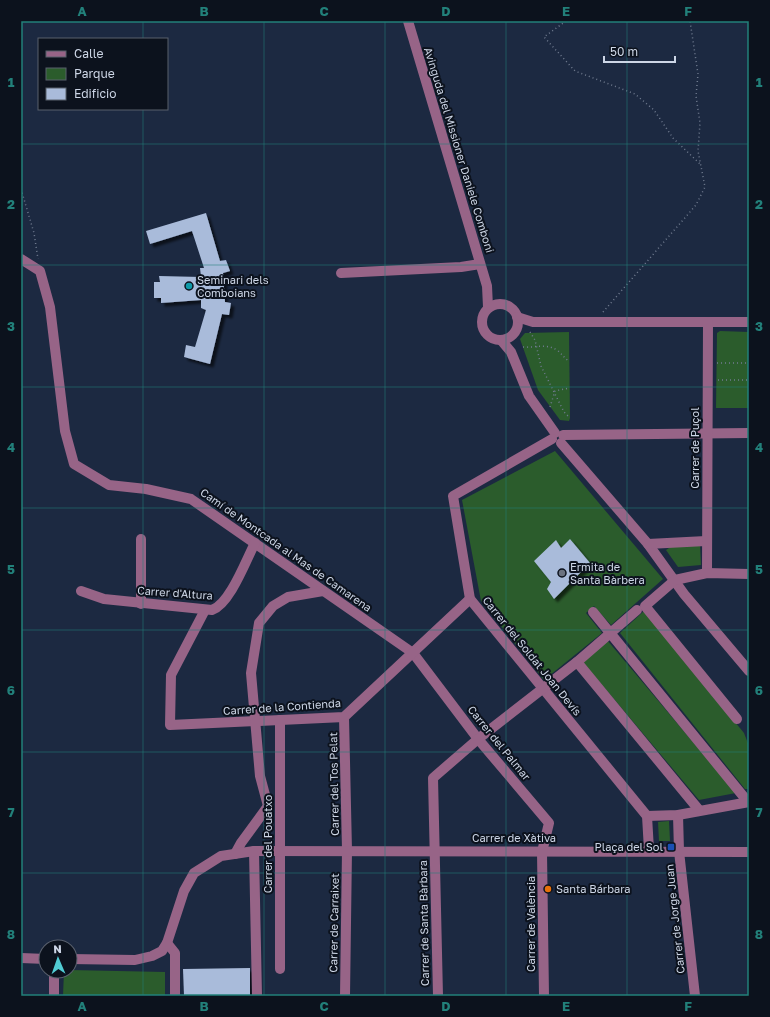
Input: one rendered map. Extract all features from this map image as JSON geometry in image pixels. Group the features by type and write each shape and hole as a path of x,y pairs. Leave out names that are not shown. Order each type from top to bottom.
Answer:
{"street":[{"name":"Avinguda del Missioner Daniele Comboni","path":"408,21 487,286 488,307"},
{"path":"21,259 40,271"},
{"path":"341,273 461,267 480,264"},
{"name":"Camí de Montcada al Mas de Camarena","path":"40,271 50,307 65,432 74,464 109,485 146,490 191,499 413,653"},
{"name":"Avinguda del Missioner Daniele Comboni","path":"487,286 496,298 505,304"},
{"path":"749,322 533,322 517,316 510,307 499,303 488,307 482,317 482,329 490,337 501,340 511,352 528,396 558,437 648,544 675,580 749,671"},
{"path":"511,352 517,316"},
{"path":"501,340 533,322"},
{"name":"Carrer de Puçol","path":"707,574 708,322"},
{"path":"558,437 749,433"},
{"name":"Carrer del Soldat Joan Devís","path":"558,437 453,496 470,599 647,816"},
{"path":"140,604 141,539"},
{"path":"648,544 706,541"},
{"name":"Carrer d'Altura","path":"81,591 104,600 205,610 218,608 226,597 255,543"},
{"path":"737,719 644,606 675,580 707,574 749,574"},
{"path":"235,854 241,843 268,806 260,776 254,690 251,673 259,623 273,606 288,598 323,590"},
{"name":"Carrer de la Contienda","path":"205,610 171,675 170,725 344,717 470,599"},
{"name":"Carrer de Santa Bàrbara","path":"438,996 433,778 478,739 577,662 637,610"},
{"path":"593,612 749,802"},
{"name":"Carrer del Palmar","path":"413,653 478,739 550,823 542,852"},
{"path":"577,662 699,810"},
{"name":"Carrer del Tos Pelat","path":"344,717 347,850"},
{"name":"Carrer del Pouatxo","path":"280,720 280,969"},
{"path":"649,850 647,816 678,815 749,802"},
{"name":"Carrer de Jorge Juan","path":"678,815 679,851 695,996"},
{"name":"Carrer del Pouatxo","path":"254,850 258,996"},
{"name":"Carrer de Xàtiva","path":"167,943 184,891 194,873 221,856 254,850 434,850 542,852 553,850 649,850 749,852"},
{"name":"Carrer de Carraixet","path":"344,996 347,850"},
{"name":"Carrer de València","path":"542,852 544,996"},
{"path":"78,959 135,960 157,954 162,951 167,943 175,953 175,996"},
{"path":"21,958 38,959"},
{"path":"54,979 54,996"}],"path":[{"path":"566,21 544,37 575,71 635,94 654,110 673,138 701,165"},
{"path":"590,321 602,313 696,205 705,187 698,151 700,123 696,96 698,74 690,21"},
{"path":"21,190 34,232 40,271"},
{"path":"530,332 536,346 541,366 555,391 564,412 570,418"},
{"path":"523,347 534,348 536,346 544,346 554,349 569,361"},
{"path":"716,363 749,363"},
{"path":"716,380 749,380"},
{"path":"555,391 569,388"},
{"path":"550,407 555,391"}],"green space":[{"path":"720,331 749,332 749,422 748,408 716,408 717,333"},
{"path":"569,332 569,421 560,420 538,390 520,339 525,333"},
{"path":"555,451 663,579 611,625 594,606 586,613 602,633 544,680 481,601 462,500"},
{"path":"700,544 701,565 678,567 666,550 672,546"},
{"path":"644,611 744,733 749,746 749,789 745,789 620,633"},
{"path":"607,640 736,793 699,800 582,661"},
{"path":"669,821 670,841 659,841 658,822"},
{"path":"78,970 165,972 165,996 63,996 64,979 78,979"}],"building":[{"name":"Seminari dels Comboians","path":"206,213 220,261 226,260 230,271 223,273 225,302 231,303 229,315 222,314 210,364 184,357 186,345 195,347 206,310 201,308 201,300 161,303 161,298 154,298 154,282 160,282 159,276 201,277 200,268 204,268 192,231 150,244 146,231"},
{"name":"Ermita de Santa Bàrbera","path":"570,539 590,563 554,599 547,589 551,582 534,561 556,540 561,548"},
{"path":"250,968 250,996 184,996 183,969"}],"place":[{"name":"Seminari dels Comboians","path":"189,286"},
{"name":"Ermita de Santa Bàrbera","path":"562,573"},
{"name":"Plaça del Sol","path":"671,847"},
{"name":"Santa Bárbara","path":"548,889"}]}
